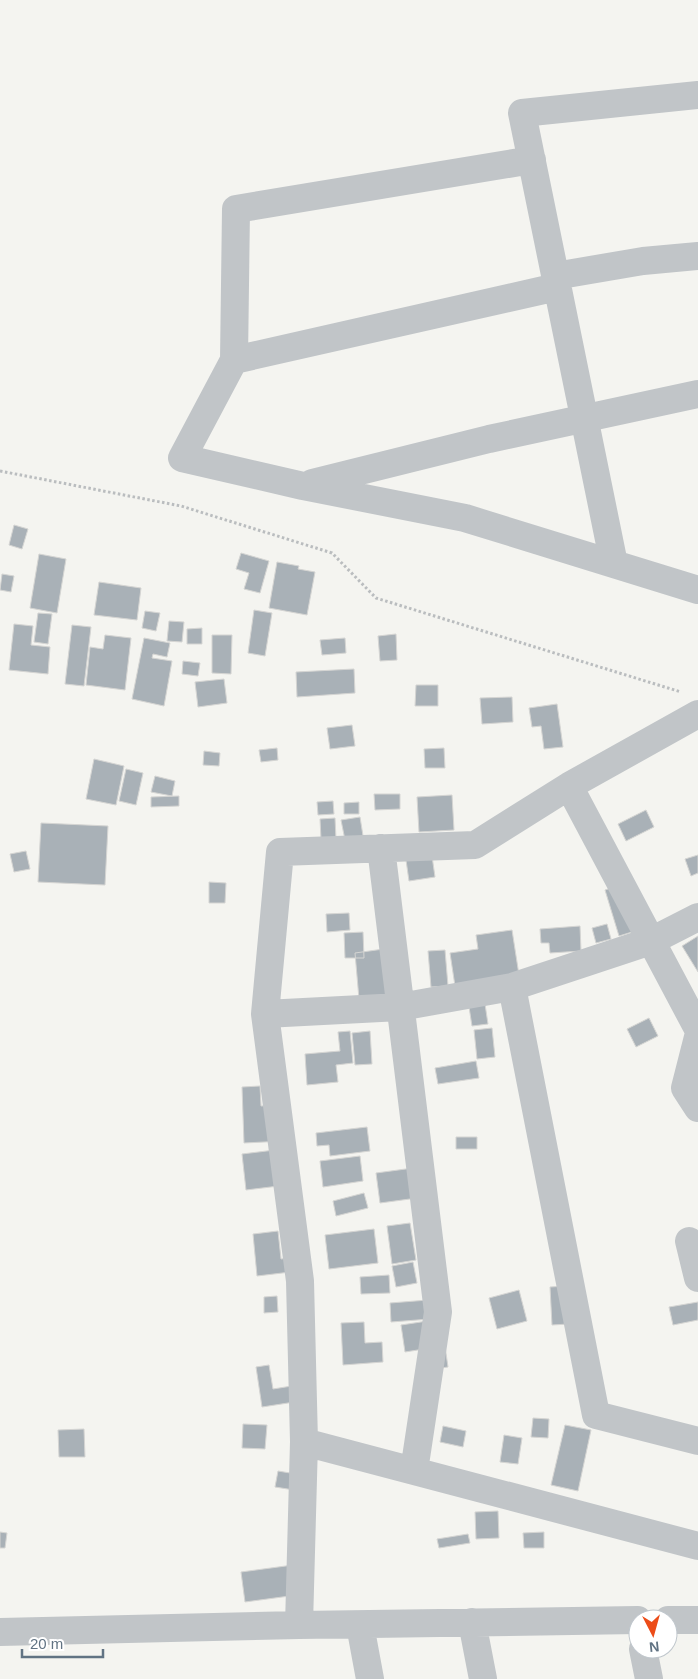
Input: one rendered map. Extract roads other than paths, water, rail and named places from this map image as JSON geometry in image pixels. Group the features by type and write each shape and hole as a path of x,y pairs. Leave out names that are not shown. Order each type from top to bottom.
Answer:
{"street":[{"path":"614,564 522,113 698,95"},
{"path":"532,160 236,209 234,360 182,458 303,486 465,518 698,590"},
{"path":"234,360 643,261 698,256"},
{"path":"303,486 489,439 698,394"},
{"path":"299,1625 304,1442 300,1281 265,1014 280,852 475,845 569,786 693,704"},
{"path":"569,786 698,1029"},
{"path":"380,848 438,1312 414,1471"},
{"path":"265,1014 400,1007 512,987 651,941 698,917"},
{"path":"512,987 596,1415 698,1441"},
{"path":"698,1037 685,1088 698,1108"},
{"path":"689,1241 698,1278"},
{"path":"304,1442 698,1546"},
{"path":"0,1632 628,1620"},
{"path":"678,1620 698,1620"},
{"path":"472,1622 483,1679"},
{"path":"360,1625 370,1679"},
{"path":"645,1659 648,1679"}]}
